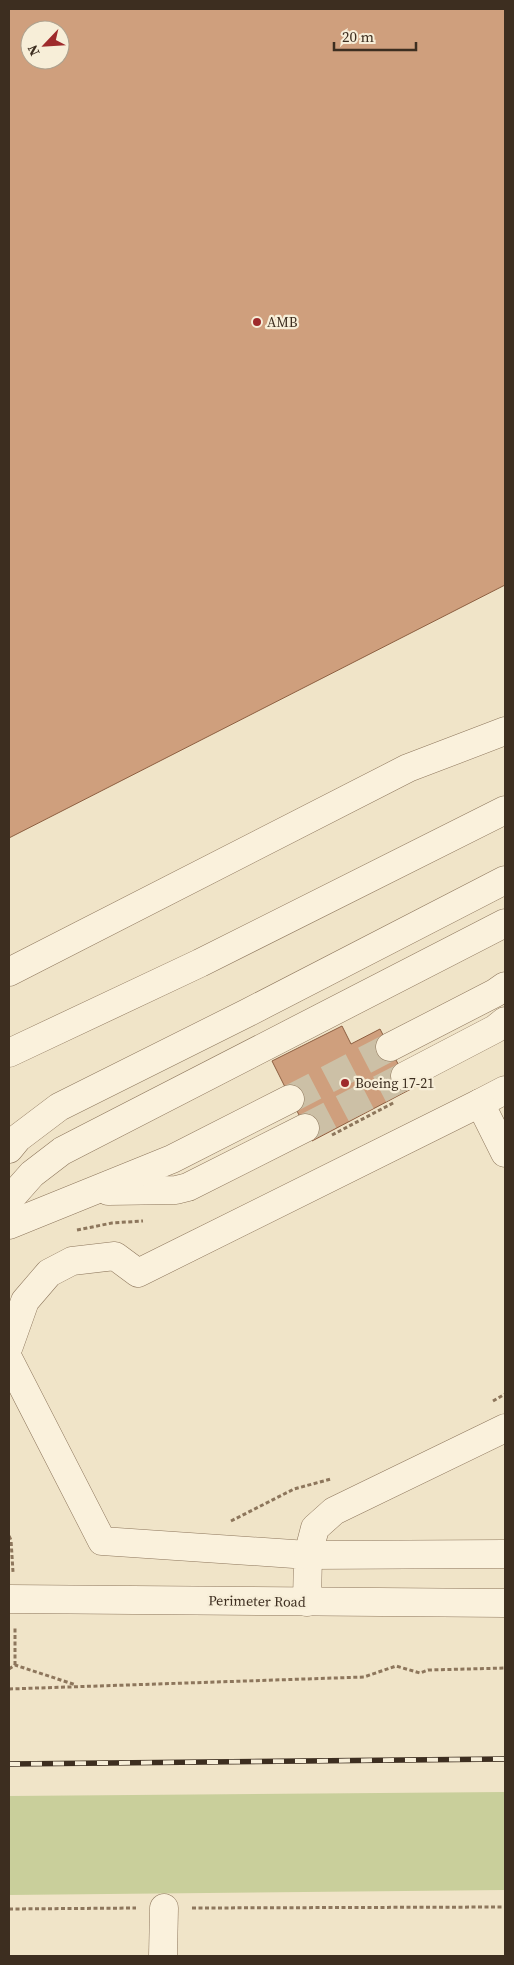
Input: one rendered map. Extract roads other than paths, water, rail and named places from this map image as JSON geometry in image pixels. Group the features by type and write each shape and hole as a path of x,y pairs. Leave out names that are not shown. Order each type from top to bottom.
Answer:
{"street":[{"path":"9,972 408,768 505,731"},
{"path":"9,1053 200,963 505,810"},
{"path":"9,1149 18,1138 59,1107 505,880"},
{"path":"9,1200 32,1174 62,1151 505,923"},
{"path":"390,1047 505,986"},
{"path":"405,1076 495,1029 505,1020"},
{"path":"9,1346 26,1300 49,1273 72,1261 115,1256 138,1273 505,1090"},
{"path":"9,1225 172,1159 290,1098"},
{"path":"480,1102 505,1153"},
{"path":"91,1192 176,1190 188,1187 305,1128"},
{"path":"9,1360 102,1541 308,1555 505,1554"},
{"path":"307,1602 308,1555 315,1528 334,1512 505,1428"},
{"name":"Perimeter Road","path":"12,1599 505,1604"},
{"path":"163,1956 164,1908"}],"tunnel":[{"path":"290,1099 390,1047"},
{"path":"305,1128 405,1076"}],"railway":[{"path":"9,1764 505,1759"}],"place":[{"name":"AMB","path":"257,322"},
{"name":"Boeing 17-21","path":"345,1083"}]}
